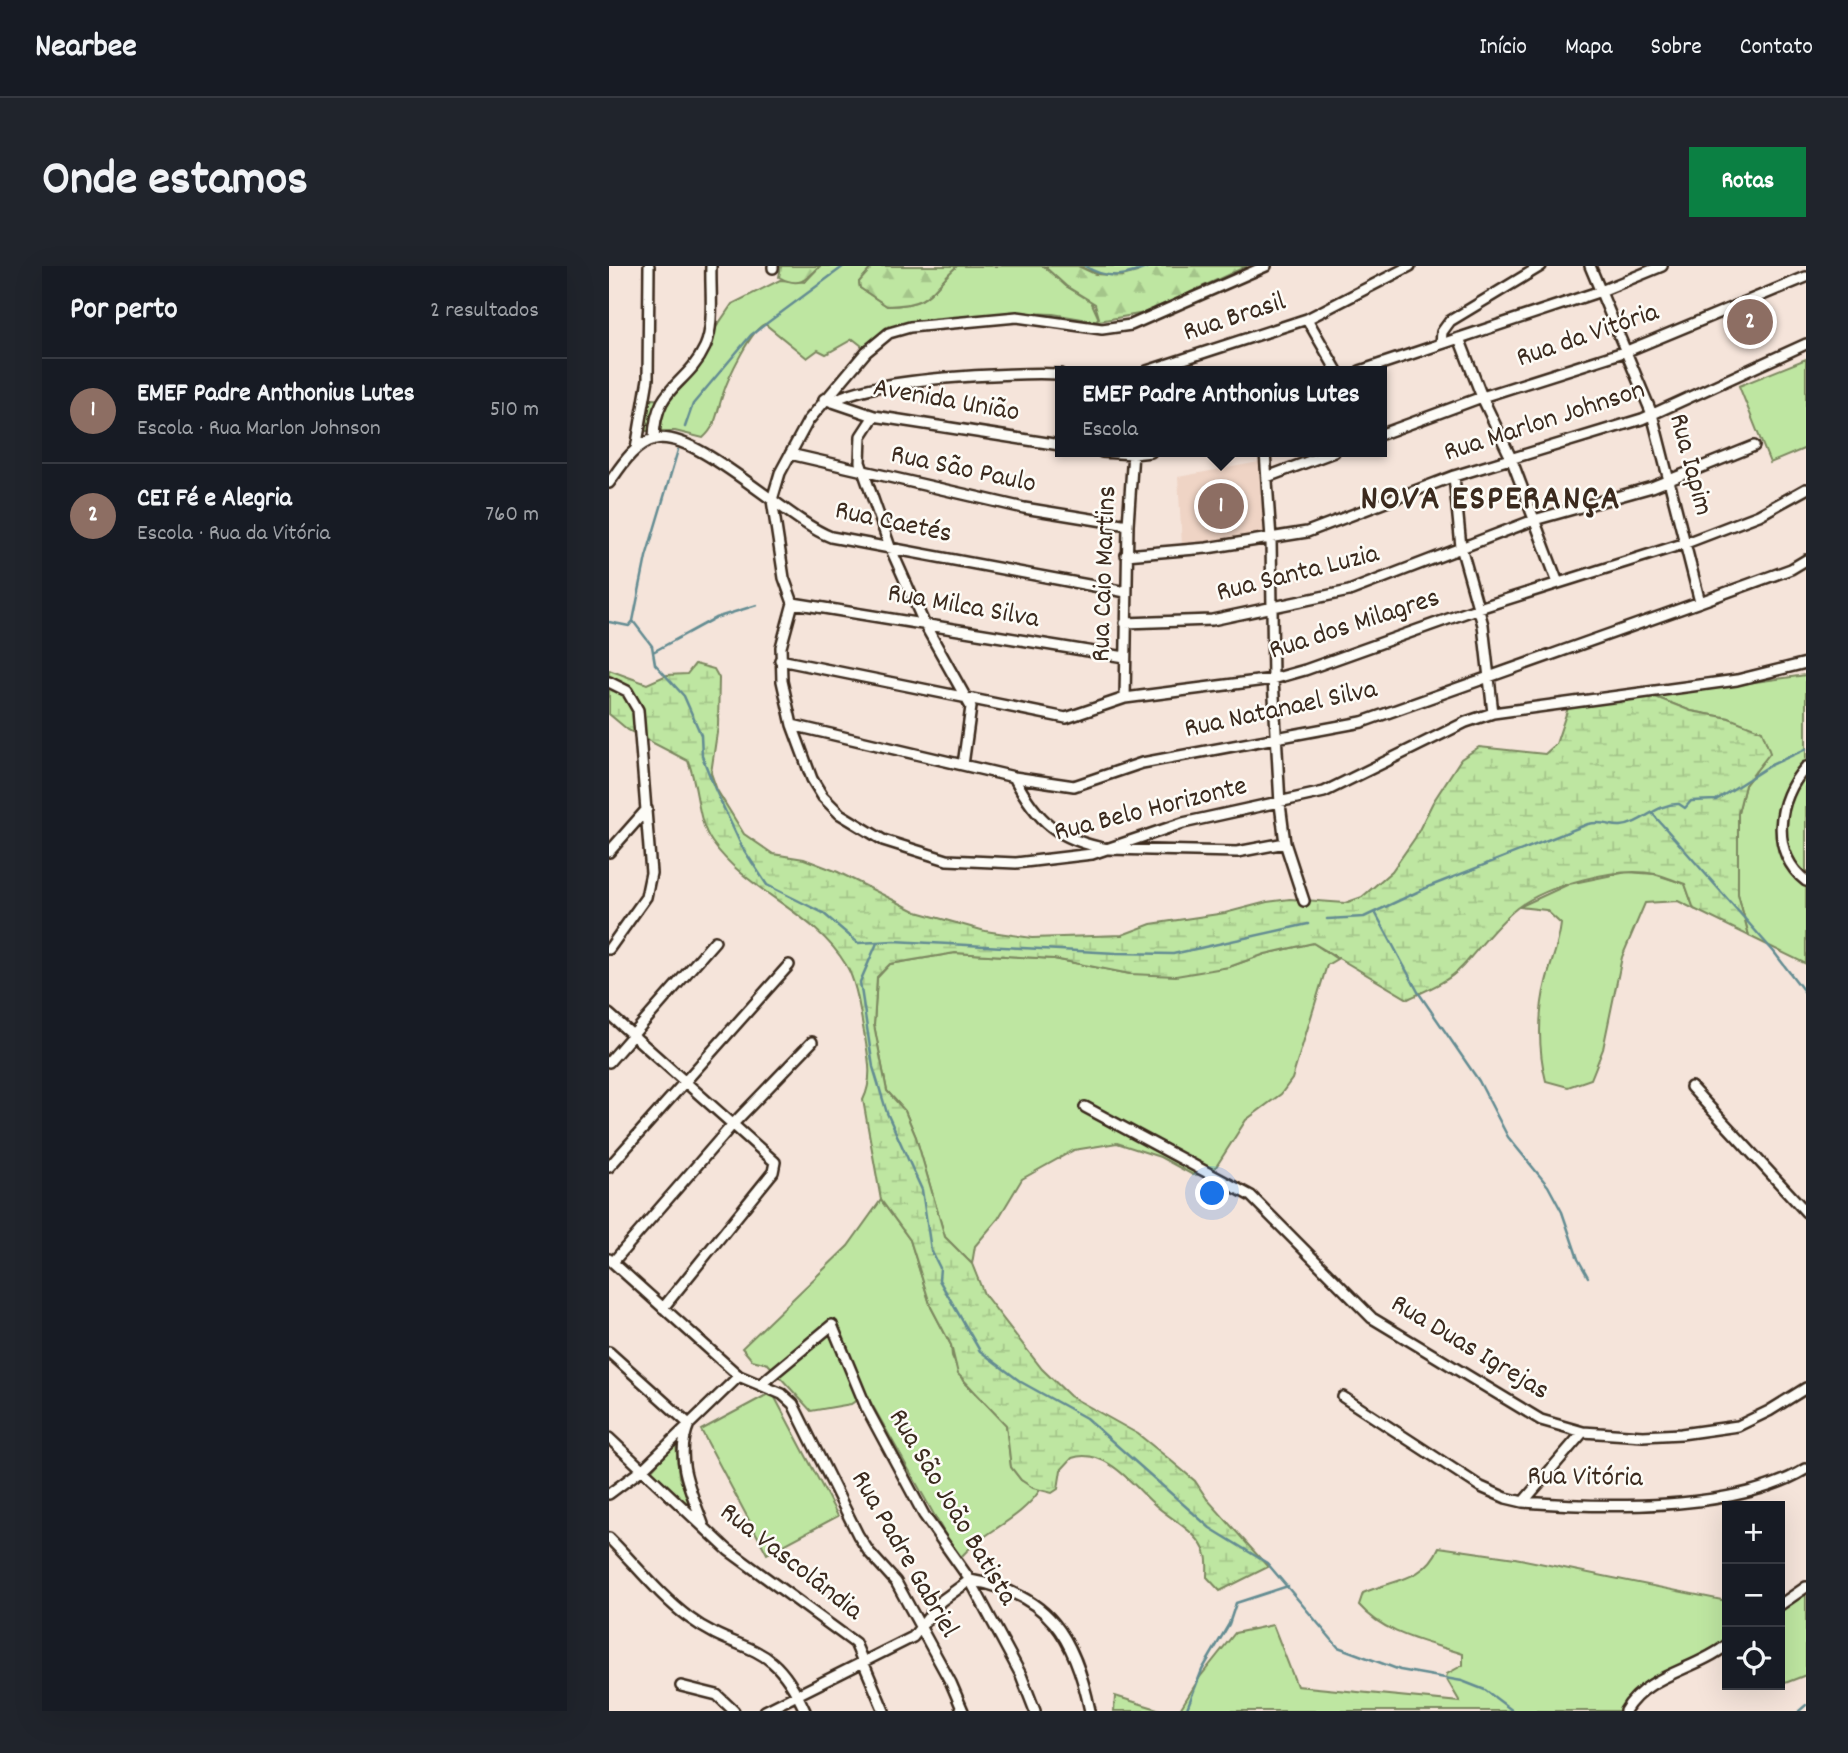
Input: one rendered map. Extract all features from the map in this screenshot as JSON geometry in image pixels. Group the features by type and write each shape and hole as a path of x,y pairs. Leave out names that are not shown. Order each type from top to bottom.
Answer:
{"street":[{"path":"636,449 648,379 649,266"},
{"path":"609,483 636,449 654,439 654,419 661,400 698,359 708,339 711,266"},
{"name":"Rua Belo Horizonte","path":"1266,266 1155,317 1116,328 1017,317 900,329 878,340 828,400 790,454 777,479 772,500 784,578 793,603 780,660 792,725 812,779 840,814 883,840 925,856 990,863 1079,856 1183,823 1280,804 1332,788 1465,722 1493,713 1737,680 1806,663"},
{"name":"Rua Brasil","path":"1162,366 1307,319 1410,266"},
{"path":"1441,343 1442,332 1450,321 1541,266"},
{"name":"Rua Iapim","path":"1590,266 1652,414 1700,603"},
{"path":"1374,366 1601,291 1662,266"},
{"name":"Rua da Vitória","path":"1387,432 1482,397 1627,351 1806,277"},
{"path":"1307,319 1334,366"},
{"path":"1459,338 1482,397 1511,458 1558,583"},
{"name":"Rua Marlon Johnson","path":"1126,555 1271,539 1320,527 1454,475 1652,414 1806,344"},
{"path":"828,400 851,391 891,385 983,375 1055,374"},
{"name":"Avenida União","path":"828,400 874,416 1055,444"},
{"path":"874,416 864,428 859,446 863,473 890,547 924,623 969,700 971,715 963,765"},
{"name":"Rua Caetés","path":"654,439 682,441 818,532 846,541 890,547 1126,593"},
{"name":"Rua Santa Luzia","path":"1125,623 1192,622 1273,609 1360,588 1534,520 1669,480 1754,446"},
{"name":"Rua São Paulo","path":"790,454 1024,508 1128,525"},
{"name":"Rua Caio Martins","path":"1125,698 1126,555 1133,457"},
{"path":"1265,457 1271,539 1275,740 1280,804 1285,844 1304,901"},
{"path":"1267,477 1321,457"},
{"path":"1454,475 1461,547 1479,608 1493,713"},
{"name":"Rua dos Milagres","path":"780,660 1066,718 1125,698 1273,679 1479,608 1686,543 1759,515 1806,489"},
{"name":"Rua Natanael Silva","path":"792,725 1014,777 1074,786 1142,763 1362,722 1700,603 1791,569 1806,559"},
{"name":"Rua Milca Silva","path":"793,603 1125,657"},
{"path":"609,682 627,691 638,710 651,873 646,898 609,949"},
{"path":"1806,767 1792,787 1780,834 1786,860 1806,881"},
{"path":"1014,777 1038,815 1049,826 1073,841 1108,849 1237,852 1285,844"},
{"path":"609,852 647,809"},
{"path":"609,1062 715,942"},
{"path":"609,1167 789,965"},
{"path":"609,1014 773,1158 776,1165 663,1308"},
{"path":"609,1494 644,1468 739,1376 611,1261 733,1124 812,1042"},
{"path":"1691,1087 1806,1212"},
{"name":"Rua Duas Igrejas","path":"1085,1107 1251,1196 1363,1309 1390,1331 1520,1410 1564,1428 1583,1432 1659,1436 1720,1429 1754,1419 1806,1388"},
{"name":"Rua São João Batista","path":"761,1384 832,1325 866,1407 924,1515 970,1580 1021,1675 1035,1711"},
{"path":"609,1352 689,1424"},
{"name":"Rua Padre Gabriel","path":"739,1376 782,1394 803,1418 858,1535 896,1582 963,1711"},
{"name":"Rua Vitória","path":"1343,1397 1481,1487 1506,1499 1523,1502 1636,1507 1759,1492 1806,1469"},
{"path":"689,1424 682,1441 682,1457 705,1529"},
{"path":"1523,1502 1583,1432"},
{"name":"Rua Vascolândia","path":"609,1438 644,1468 705,1529 760,1574 847,1636 865,1661 884,1711"},
{"path":"609,1538 678,1609 700,1625 765,1655 781,1670 805,1711"},
{"path":"765,1711 913,1637 941,1601 970,1580 999,1587 1036,1606 1056,1621 1076,1656 1090,1711"},
{"path":"1785,1602 1806,1587"},
{"path":"1625,1711 1638,1692 1647,1685 1699,1663 1722,1648"},
{"path":"681,1686 716,1695 734,1711"}],"shaded area":[{"path":"1259,462 1264,535 1182,545 1178,477"}],"green space":[{"path":"781,266 820,266 806,279 791,282 779,277"},
{"path":"820,266 873,266 859,282 860,288 887,306 914,303 929,295 957,266 1044,266 1066,286 1090,299 1099,319 1094,321 1053,314 1023,313 924,322 868,345 862,346 853,339 826,354 818,350 807,358 765,324 753,335 741,355 726,387 714,423 703,438 675,431 646,431 641,427 646,406 652,399 665,400 673,396 706,355 715,329 732,304 780,280 805,282"},
{"path":"873,266 957,266 922,299 914,303 887,306 860,288 859,282"},
{"path":"1044,266 1078,266 1095,274 1122,276 1137,272 1145,266 1247,266 1191,292 1162,310 1093,322 1099,318 1095,304 1066,286"},
{"path":"1078,266 1145,266 1129,274 1111,276"},
{"path":"1806,359 1806,448 1770,463 1739,386"},
{"path":"695,664 714,669 719,678 718,726 711,773 717,790 744,834 773,854 804,859 838,872 917,912 985,931 1032,938 1122,935 1151,924 1225,913 1267,902 1290,899 1345,903 1362,897 1392,871 1415,838 1433,802 1461,759 1479,747 1545,754 1556,744 1568,708 1653,696 1691,711 1729,718 1762,731 1770,753 1745,785 1738,813 1738,894 1749,936 1694,909 1685,884 1655,874 1639,872 1583,879 1530,900 1502,921 1451,977 1408,999 1313,943 1265,954 1229,967 1176,976 1130,974 1054,959 955,953 890,964 877,977 874,1025 887,1091 905,1111 916,1137 945,1237 972,1264 984,1294 1042,1369 1070,1396 1138,1434 1195,1481 1207,1499 1268,1567 1220,1591 1207,1577 1206,1555 1197,1539 1107,1463 1084,1456 1072,1458 1061,1470 1058,1489 1052,1493 1033,1488 1021,1480 1011,1467 1006,1425 958,1374 951,1345 931,1307 910,1240 881,1200 863,1100 869,1075 867,1050 850,972 833,947 817,931 744,875 712,842 700,813 688,761 628,730 609,714 609,670 647,684 667,675 687,674"},
{"path":"1806,675 1806,964 1749,936 1738,894 1738,813 1745,785 1769,753 1729,718 1691,711 1653,696"},
{"path":"1627,872 1654,874 1685,884 1694,909 1678,901 1645,903 1622,957 1603,1049 1591,1079 1568,1087 1546,1081 1540,1044 1541,1006 1561,924 1546,910 1519,907 1569,884"},
{"path":"1313,943 1337,959 1327,965 1292,1079 1281,1094 1246,1120 1212,1173 1193,1175 1160,1157 1117,1143 1074,1150 1022,1179 998,1219 975,1246 972,1264 945,1237 916,1137 905,1111 887,1091 874,1025 877,978 890,964 955,953 1054,959 1130,974 1229,967 1265,954"},
{"path":"881,1200 910,1240 931,1307 951,1345 952,1356 963,1381 1006,1424 1011,1467 1021,1480 1040,1490 1022,1510 959,1559 866,1394 851,1404 811,1411 768,1364 752,1360 742,1348 848,1246"},
{"path":"772,1392 838,1516 767,1554 701,1430"},
{"path":"676,1443 679,1477 694,1511 650,1472"},
{"path":"1439,1547 1515,1558 1722,1600 1722,1650 1656,1683 1622,1711 1179,1711 1200,1677 1235,1633 1273,1625 1297,1686 1460,1702 1446,1678 1447,1674 1463,1665 1463,1654 1395,1631 1370,1616 1359,1605 1363,1593 1407,1578 1425,1567"},
{"path":"1806,1590 1806,1675 1785,1683 1785,1627 1785,1601"},
{"path":"1115,1696 1164,1711 1114,1711"}],"waterway":[{"path":"685,427 693,404 751,335 844,266"},
{"path":"1085,266 1110,275 1134,272 1151,266"},
{"path":"678,450 646,557 633,621 652,646 655,664 684,696 701,735 702,756 715,789 742,847 767,885 823,913 858,943 894,941 1173,954 1308,924"},
{"path":"653,652 715,618 757,605"},
{"path":"609,622 629,626 633,621"},
{"path":"1327,919 1364,917 1428,887 1588,824 1621,826 1636,822 1671,805 1679,804 1685,808 1691,801 1716,800 1769,766 1806,749"},
{"path":"1652,813 1774,952 1806,994"},
{"path":"1375,912 1418,992 1479,1081 1508,1137 1548,1186 1562,1212 1578,1259 1588,1277"},
{"path":"877,943 860,982 873,1067 887,1113 922,1190 931,1250 940,1268 939,1280 980,1351 1021,1382 1086,1418 1210,1528 1267,1563 1338,1647 1400,1670 1462,1681 1485,1690 1513,1711"},
{"path":"1186,1711 1202,1670 1229,1624 1236,1603 1288,1586"},
{"path":"1799,1711 1806,1705"}],"place":[{"name":"CEI Fé e Alegria","path":"1750,322"},
{"name":"EMEF Padre Anthonius Lutes","path":"1221,506"}],"district":[{"name":"NOVA ESPERANÇA","path":"1491,501"}]}
